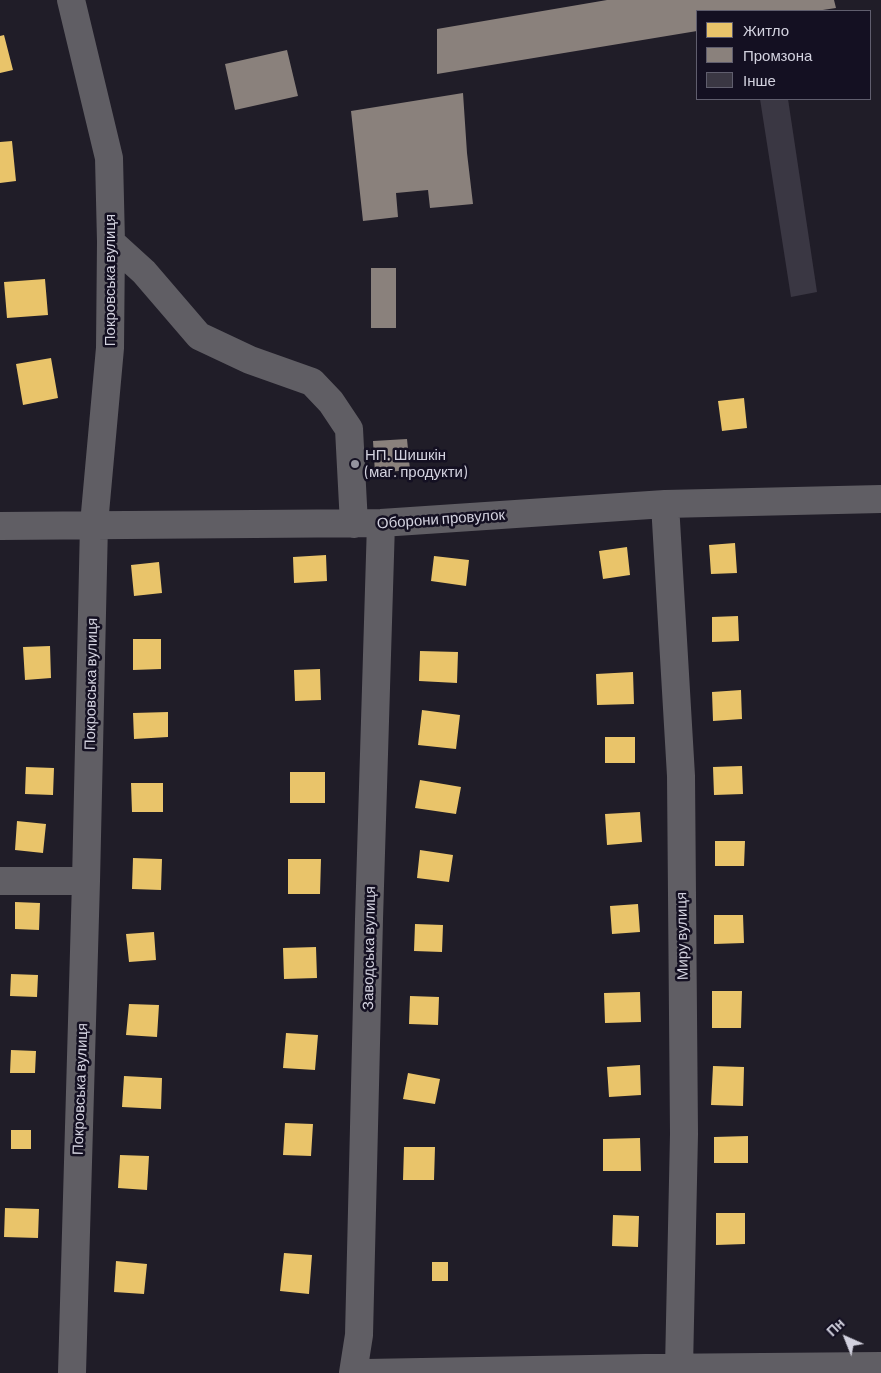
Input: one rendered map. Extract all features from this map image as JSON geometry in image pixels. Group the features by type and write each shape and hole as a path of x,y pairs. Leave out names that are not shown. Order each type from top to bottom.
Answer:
{"street":[{"name":"Покровська вулиця","path":"71,0 109,158 111,242 110,348 94,524 72,1373"},
{"path":"111,242 144,272 199,336 250,360 312,382 332,402 349,429 354,524"},
{"name":"Оборони провулок","path":"0,526 354,524 665,504 881,499"},
{"name":"Миру вулиця","path":"665,504 681,776 684,1134 679,1368"},
{"name":"Заводська вулиця","path":"353,1373 360,1335 381,523"},
{"path":"0,880 86,881"},
{"path":"366,1373 881,1366"}],"building: Житло":[{"path":"4,35 13,70 0,73 0,36"},
{"path":"12,141 16,181 0,183 0,142"},
{"path":"45,279 48,315 7,318 4,282"},
{"path":"51,358 58,398 23,405 16,364"},
{"path":"744,398 747,428 722,431 718,401"},
{"path":"735,543 737,573 711,574 709,545"},
{"path":"627,547 630,575 603,579 599,551"},
{"path":"326,555 327,581 294,583 293,557"},
{"path":"434,556 469,560 466,586 431,581"},
{"path":"159,562 162,593 134,596 131,565"},
{"path":"738,616 739,641 712,642 712,617"},
{"path":"133,639 161,639 161,669 133,670"},
{"path":"50,646 51,678 25,680 23,647"},
{"path":"420,651 458,652 457,683 419,681"},
{"path":"320,669 321,700 295,701 294,670"},
{"path":"633,672 634,704 597,705 596,674"},
{"path":"741,690 742,719 713,721 712,692"},
{"path":"422,710 460,715 456,749 418,745"},
{"path":"168,712 168,737 134,739 133,713"},
{"path":"605,737 635,737 635,763 605,763"},
{"path":"742,766 743,794 714,795 713,767"},
{"path":"26,767 54,768 53,795 25,794"},
{"path":"290,772 325,772 325,803 290,803"},
{"path":"420,780 461,787 456,814 415,808"},
{"path":"131,783 163,783 163,812 132,812"},
{"path":"640,812 642,842 607,845 605,814"},
{"path":"17,821 46,824 43,853 15,850"},
{"path":"715,841 745,841 744,866 715,866"},
{"path":"420,850 453,855 449,882 417,878"},
{"path":"133,858 162,859 161,890 132,889"},
{"path":"288,859 321,859 320,894 288,894"},
{"path":"15,902 40,903 39,930 15,929"},
{"path":"638,904 640,932 612,934 610,906"},
{"path":"714,915 743,915 744,943 714,944"},
{"path":"415,924 443,925 442,952 414,951"},
{"path":"154,932 156,960 129,962 126,934"},
{"path":"316,947 317,978 284,979 283,948"},
{"path":"11,974 38,975 37,997 10,996"},
{"path":"712,991 742,991 741,1028 712,1028"},
{"path":"640,992 641,1022 605,1023 604,993"},
{"path":"410,996 439,997 438,1025 409,1024"},
{"path":"129,1004 159,1005 157,1037 126,1035"},
{"path":"286,1033 318,1035 315,1070 283,1068"},
{"path":"11,1050 36,1051 35,1073 10,1073"},
{"path":"640,1065 641,1095 609,1097 607,1067"},
{"path":"713,1066 744,1067 743,1106 711,1105"},
{"path":"408,1073 440,1079 435,1104 403,1099"},
{"path":"124,1076 162,1078 161,1109 122,1107"},
{"path":"285,1123 313,1124 311,1156 283,1155"},
{"path":"11,1130 31,1130 31,1149 11,1149"},
{"path":"748,1136 748,1163 714,1163 714,1137"},
{"path":"640,1138 641,1171 603,1171 603,1139"},
{"path":"404,1147 435,1147 434,1180 403,1180"},
{"path":"120,1155 149,1156 147,1190 118,1188"},
{"path":"5,1208 39,1209 38,1238 4,1237"},
{"path":"716,1213 745,1213 745,1244 716,1245"},
{"path":"613,1215 639,1216 638,1247 612,1246"},
{"path":"284,1253 312,1255 309,1294 280,1291"},
{"path":"116,1261 147,1264 144,1294 114,1292"},
{"path":"432,1262 448,1262 448,1281 432,1281"}],"building: Промзона":[{"path":"607,0 834,0 836,8 823,10 696,10 696,31 437,74 437,29"},
{"path":"287,50 298,96 235,110 225,64"},
{"path":"463,93 473,204 430,208 428,190 396,193 398,217 363,221 351,111"},
{"path":"371,268 396,268 396,328 371,328"},
{"path":"407,439 410,470 375,473 373,441"}],"building: Інше":[{"path":"760,100 788,100 817,292 791,297"}],"place":[{"name":"НП. Шишкін (маг. продукти)","path":"355,464"}]}
